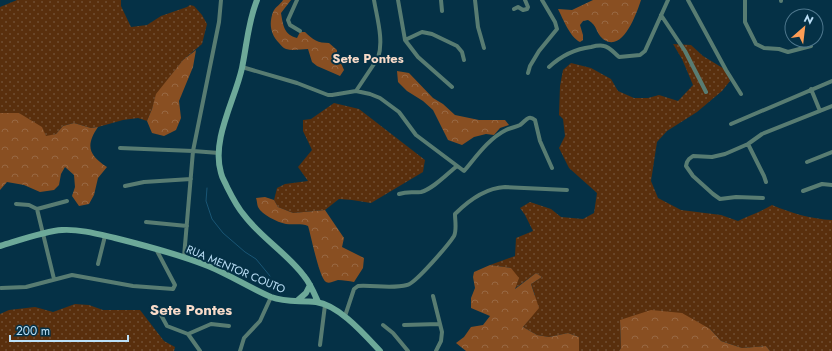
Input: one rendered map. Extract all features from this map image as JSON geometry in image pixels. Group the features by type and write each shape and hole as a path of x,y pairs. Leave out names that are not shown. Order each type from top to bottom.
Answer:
{"street":[{"path":"184,257 193,151 219,22 221,0"},
{"path":"257,0 249,24 242,67 236,90 221,135 219,153 221,174 232,198 244,215 253,226 297,267 310,285 318,302"},
{"path":"297,0 288,20 290,25 300,31"},
{"path":"356,91 378,58 380,52 380,40 374,0"},
{"path":"398,0 405,40 418,57 452,87"},
{"path":"441,0 442,11"},
{"path":"475,0 478,27 484,48"},
{"path":"514,9 518,7 524,10 527,9 528,7 525,0"},
{"path":"528,73 538,51 557,29 555,22 542,0"},
{"path":"549,67 560,57 568,53 586,47 600,45 609,48 619,57 640,56 645,51 668,0"},
{"path":"688,0 726,70 741,94"},
{"path":"745,0 745,22 756,44 764,48 779,49 788,52 803,48"},
{"path":"661,15 685,52 706,92"},
{"path":"405,40 422,32 432,34 457,46 462,52 464,60"},
{"path":"242,67 297,83 332,96 356,91 380,98 399,112 416,135 464,171 487,144 506,130 519,126 530,117 535,120 540,141 552,168"},
{"path":"731,124 810,89 832,81"},
{"path":"810,89 820,111"},
{"path":"763,198 736,197 720,199 698,182 686,166 689,158 693,156 720,156 748,144 762,134 832,106"},
{"path":"748,144 766,182"},
{"path":"120,148 219,153"},
{"path":"807,162 832,152"},
{"path":"399,194 408,191 421,192 440,181 456,166"},
{"path":"125,186 144,182 191,179"},
{"path":"803,191 822,184 832,185"},
{"path":"344,316 354,289 358,286 409,285 421,276 454,236 455,214 480,195 499,187 567,190"},
{"path":"16,204 29,204 37,208 67,201"},
{"path":"37,208 54,279"},
{"path":"146,222 187,226"},
{"name":"RUA MENTOR COUTO","path":"0,246 42,234 72,229 156,248 208,266 271,297 285,302 298,300 318,302 325,305 344,316 364,333 380,351"},
{"path":"98,264 105,236"},
{"path":"1,288 26,287 54,279 72,276 133,286 173,289 175,285 156,248"},
{"path":"298,300 306,294 310,285"},
{"path":"434,296 442,332 441,341 436,351"},
{"path":"240,351 244,338 260,321 271,297"},
{"path":"320,345 325,305"},
{"path":"161,315 167,326 188,334 200,351"},
{"path":"188,334 211,324 229,326"},
{"path":"404,325 439,324"},
{"path":"383,325 393,333 408,351"}],"shaded area":[{"path":"17,0 121,0 121,6 131,27 147,25 161,16 190,5 194,6 202,15 207,24 202,44 183,60 157,94 147,121 138,118 91,128 74,123 63,126 56,134 46,137 19,113 0,113 0,7"},
{"path":"673,44 691,45 703,56 726,70 730,81 722,91 697,112 667,131 657,142 651,181 658,198 681,210 721,215 738,221 772,205 801,215 832,220 832,351 770,351 766,346 742,348 721,341 710,329 620,320 621,348 619,351 579,351 579,337 568,333 549,337 537,335 523,327 530,318 535,295 531,284 542,277 536,273 514,289 511,268 490,265 515,256 516,238 533,231 520,208 530,202 551,209 561,217 583,219 594,213 597,193 569,168 559,148 565,136 563,119 559,115 560,86 563,70 571,63 591,68 611,79 618,91 634,98 648,98 659,95 678,101 693,85 682,59"},
{"path":"334,103 359,109 425,160 423,172 371,203 339,199 325,210 293,213 278,207 274,200 277,188 285,184 308,181 298,167 312,150 303,131 303,120 311,119"},
{"path":"75,304 89,305 103,310 140,310 164,341 175,347 174,351 0,351 0,314 9,310 35,307 53,312"}],"green space":[{"path":"283,0 291,0 281,13 285,29 289,35 297,38 300,32 305,32 316,40 329,43 337,50 337,54 344,70 340,76 317,66 312,62 308,49 286,49 276,40 271,28 271,20 274,10"},
{"path":"593,0 641,0 628,30 617,41 610,42 603,39 588,20 583,21 580,25 583,40 580,42 576,40 570,32 558,9 572,10"},
{"path":"196,50 193,67 179,101 181,118 176,130 164,136 152,133 147,121 156,94 183,60"},
{"path":"397,71 409,73 433,98 443,104 455,115 479,120 505,120 509,125 500,128 494,135 486,134 474,137 462,145 448,140 433,110 423,101 407,91 398,82"},
{"path":"0,113 19,113 42,127 46,136 56,134 63,126 74,123 91,128 98,127 91,140 91,150 96,158 107,167 98,178 94,195 89,204 79,206 72,196 75,187 74,175 65,167 61,174 59,185 54,190 40,192 24,185 7,182 0,190"},
{"path":"265,197 274,200 278,207 293,213 325,210 344,238 342,247 364,258 363,268 354,282 338,280 330,283 326,282 323,279 318,265 308,226 300,224 286,224 274,220 266,215 258,207 256,198"},
{"path":"490,265 511,268 519,278 515,289 536,273 542,277 531,284 539,308 523,327 537,335 549,337 568,333 579,337 579,351 466,351 456,343 464,337 471,327 483,325 490,316 471,308 471,298 475,288 473,277 474,272"},
{"path":"651,310 682,313 710,329 721,341 742,348 766,346 770,351 619,351 621,348 620,320"}],"waterway":[{"path":"207,188 206,201 212,219 223,233 245,252 256,259 270,276"}],"district":[{"name":"Sete Pontes","path":"368,58"},
{"name":"Sete Pontes","path":"191,310"}]}
